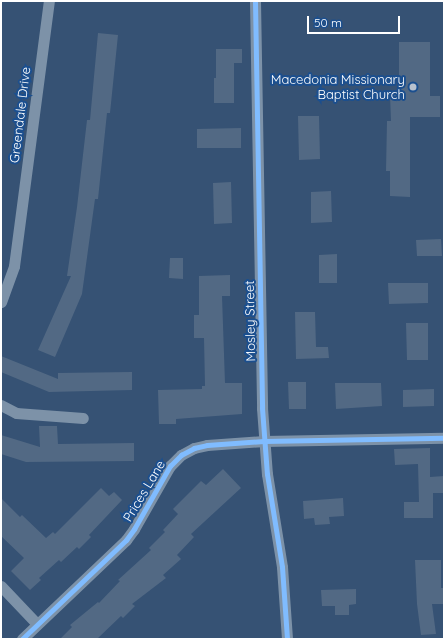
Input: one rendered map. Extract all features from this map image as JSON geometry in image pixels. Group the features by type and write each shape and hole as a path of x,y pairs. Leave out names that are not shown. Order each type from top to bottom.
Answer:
{"street":[{"name":"Greendale Drive","path":"1,302 14,266 48,1"},
{"name":"Mosley Street","path":"255,1 264,441 269,494 284,587 287,639"},
{"path":"1,405 16,413 83,418"},
{"name":"Prices Lane","path":"22,639 126,540 134,529 161,478 181,455 194,448 207,445 264,441 444,438"},
{"path":"1,586 37,624"}],"building":[{"path":"98,33 118,35 110,113 107,113 98,199 95,199 82,294 55,357 38,350 71,276 67,276 87,120 90,120"},
{"path":"399,42 430,42 430,96 440,96 440,117 410,117 410,197 390,196 390,171 386,171 387,121 391,121 390,95 399,95"},
{"path":"216,49 242,49 242,63 234,63 234,103 214,103"},
{"path":"298,116 319,116 320,159 299,160"},
{"path":"241,128 241,148 197,148 197,129"},
{"path":"231,182 232,223 214,224 213,183"},
{"path":"331,191 332,222 311,223 311,192"},
{"path":"441,239 442,256 417,256 416,240"},
{"path":"337,254 337,283 319,283 319,255"},
{"path":"170,258 183,258 183,279 169,278"},
{"path":"230,275 230,296 222,296 225,383 242,383 242,414 176,419 176,424 159,424 158,390 202,389 202,386 205,386 204,338 194,338 194,315 199,315 199,276"},
{"path":"388,283 428,283 428,303 389,304"},
{"path":"295,312 315,312 316,347 328,347 329,358 296,359"},
{"path":"406,323 428,323 428,360 407,360"},
{"path":"1,356 58,379 58,373 132,372 132,390 49,392 1,372"},
{"path":"288,382 306,382 306,409 289,409"},
{"path":"335,383 381,383 382,406 336,409"},
{"path":"434,389 434,406 403,407 403,390"},
{"path":"39,426 57,426 58,444 134,443 134,461 26,462 1,454 1,435 40,447"},
{"path":"430,448 430,477 444,476 444,493 433,493 433,518 404,518 404,502 419,502 418,464 395,465 394,449"},
{"path":"223,469 241,488 191,534 194,537 177,555 181,559 163,575 166,578 132,604 135,606 123,618 121,616 97,639 60,639 72,627 70,625 98,602 99,603 120,581 118,580 151,550 149,548 165,532 163,530 178,514 173,509 201,481 206,485"},
{"path":"101,488 109,496 114,492 122,500 89,535 91,537 79,549 77,547 61,562 59,560 39,578 41,580 30,590 11,571 24,558 1,536 1,498 20,517 22,515 46,538 53,532 55,534"},
{"path":"343,498 344,516 329,517 330,524 315,525 314,518 304,519 303,501"},
{"path":"415,560 441,560 441,588 444,588 444,604 432,604 436,634 421,635 417,604"},
{"path":"356,589 356,604 349,605 349,615 335,615 335,606 322,606 321,590"}],"cycle path":[{"path":"255,1 262,408 267,474 282,567 287,639"},
{"path":"22,639 126,540 134,529 170,466 181,455 194,448 207,445 264,441 444,438"}],"place":[{"name":"Macedonia Missionary Baptist Church","path":"413,87"}]}
